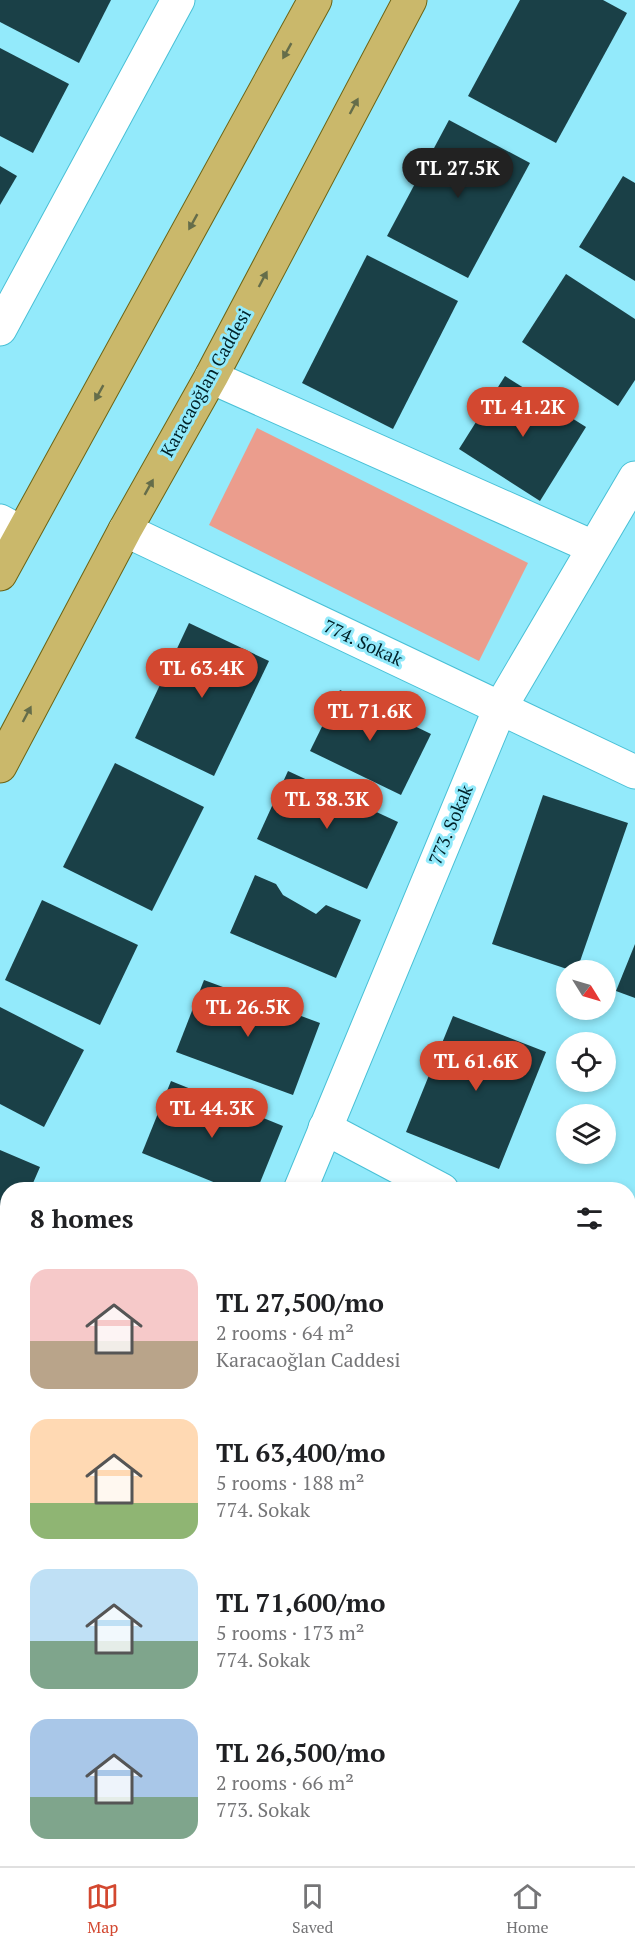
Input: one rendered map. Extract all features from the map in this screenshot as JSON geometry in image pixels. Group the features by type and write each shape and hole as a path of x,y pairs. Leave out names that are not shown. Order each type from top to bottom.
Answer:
{"main road":[{"path":"0,574 11,527 315,0"},
{"name":"Karacaoğlan Caddesi","path":"0,766 125,530 211,377 410,0"}],"street":[{"path":"0,329 178,0"},
{"path":"211,377 593,547"},
{"name":"773. Sokak","path":"303,1182 500,708 635,478"},
{"name":"774. Sokak","path":"125,530 635,772"},
{"path":"325,1128 427,1182"}],"shaded area":[{"path":"257,428 528,563 479,661 209,525"}],"building":[{"path":"0,0 111,0 79,63 0,22"},
{"path":"520,0 603,0 627,13 556,143 468,96"},
{"path":"0,48 69,84 33,153 0,136"},
{"path":"449,120 530,163 468,278 387,236"},
{"path":"0,166 17,176 0,205"},
{"path":"623,176 635,183 635,281 579,247"},
{"path":"367,255 458,301 393,429 302,383"},
{"path":"566,274 635,319 635,380 618,406 522,342"},
{"path":"505,376 586,427 540,501 459,449"},
{"path":"189,623 269,661 214,776 135,738"},
{"path":"340,690 431,734 401,795 310,751"},
{"path":"115,763 204,807 152,911 63,867"},
{"path":"288,771 398,822 367,889 257,839"},
{"path":"543,795 628,823 580,960 556,960 556,965 492,944"},
{"path":"255,875 276,884 283,895 316,914 326,905 361,920 336,978 230,933"},
{"path":"42,900 138,945 100,1025 5,980"},
{"path":"635,944 635,998 616,991"},
{"path":"204,980 320,1023 293,1095 176,1052"},
{"path":"0,1007 84,1050 44,1127 0,1104"},
{"path":"453,1016 546,1052 499,1169 406,1132"},
{"path":"171,1081 283,1126 260,1182 213,1182 142,1153"},
{"path":"0,1150 40,1167 33,1182 0,1182"}]}
